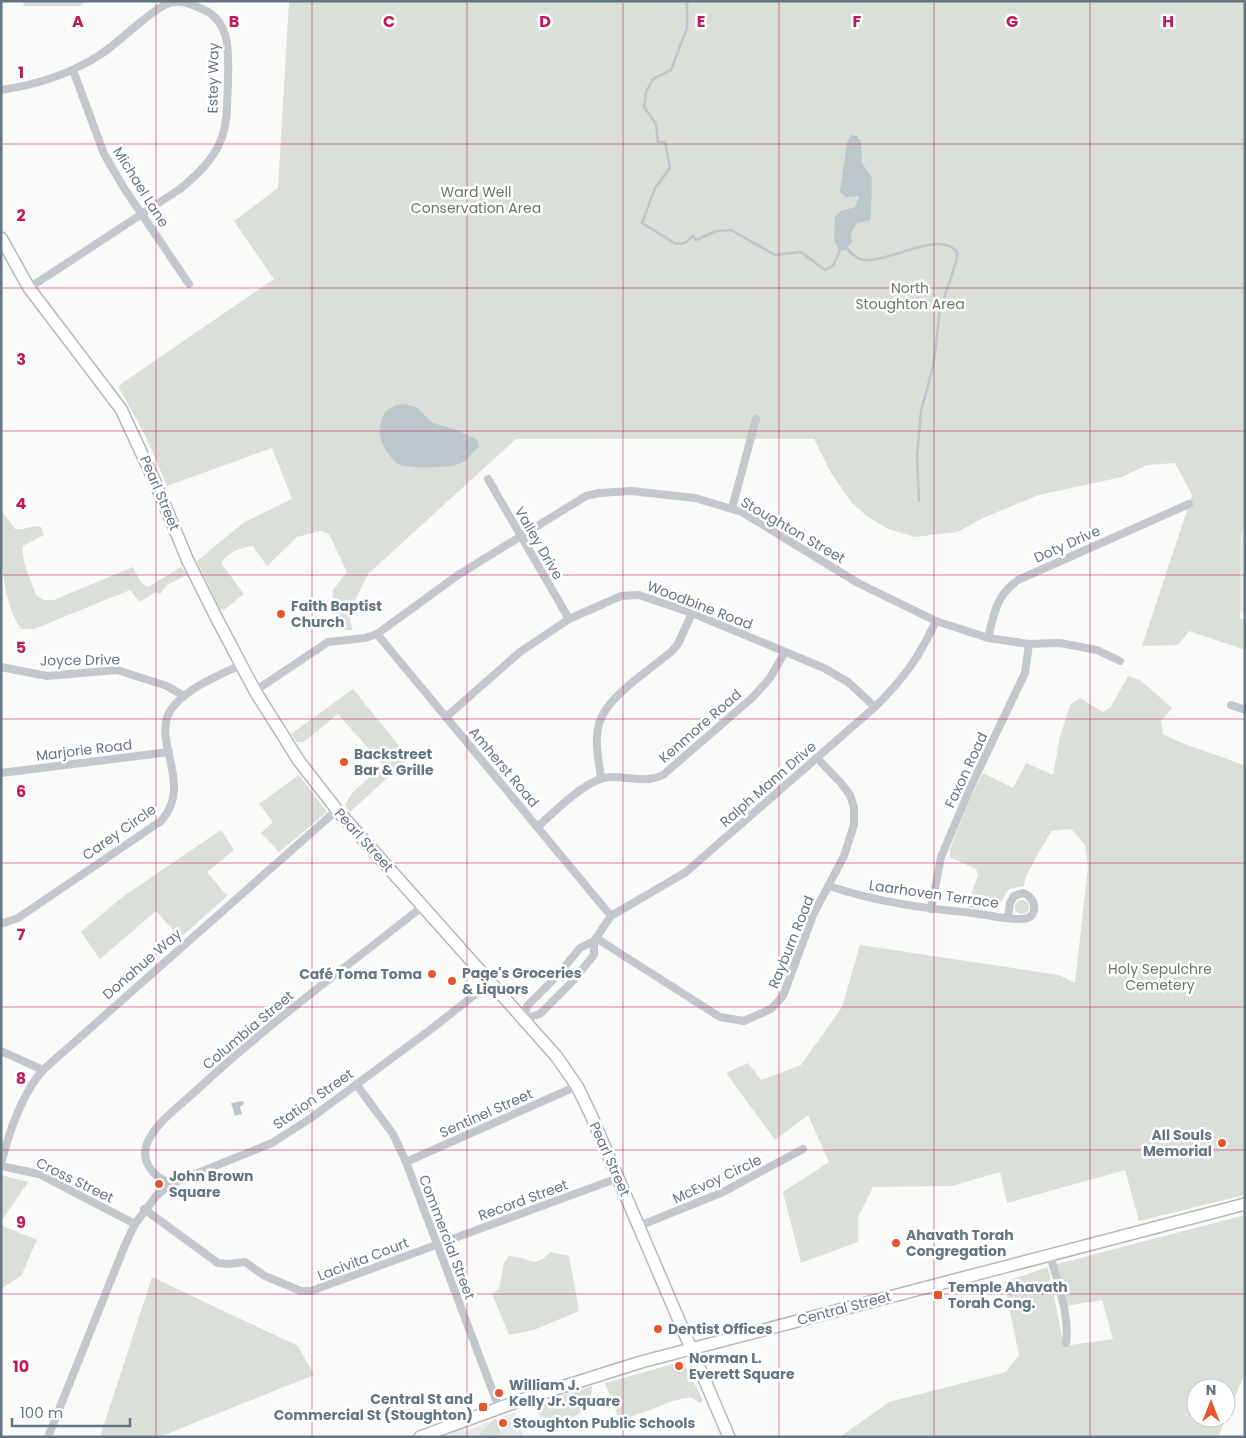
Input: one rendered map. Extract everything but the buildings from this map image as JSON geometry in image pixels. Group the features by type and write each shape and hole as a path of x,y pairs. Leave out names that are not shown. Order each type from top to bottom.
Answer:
{"main road":[{"name":"Pearl Street","path":"1,238 29,288 121,409 148,466 188,561 240,665 298,761 337,810 556,1056 576,1086 639,1226 729,1437"},
{"name":"Central Street","path":"420,1437 594,1376 690,1348 1245,1204"}],"street":[{"name":"Estey Way","path":"1,90 45,80 73,70 121,41 162,6 174,2 193,4 205,10 217,19 226,32 229,49 227,113 221,139 211,158 198,175 29,288"},
{"name":"Michael Lane","path":"73,70 104,154 189,284"},
{"path":"732,508 756,419"},
{"name":"Valley Drive","path":"488,480 568,620"},
{"name":"Stoughton Street","path":"255,691 328,642 365,638 377,634 458,575 586,496 605,492 631,491 695,498 732,508 761,523 858,583 936,621 988,638 1029,644 1060,643 1079,646 1097,650 1120,661"},
{"name":"Doty Drive","path":"988,638 998,600 1003,592 1018,580 1189,504"},
{"name":"Woodbine Road","path":"446,717 520,652 568,620 621,596 639,595 692,613 837,675 875,707"},
{"path":"537,827 587,785 601,778 597,733 604,712 613,701 672,651 682,636 692,613"},
{"name":"Ralph Mann Drive","path":"523,1019 527,1006 556,977 580,948 595,939 611,916 686,872 875,707 903,680 936,621"},
{"name":"Amherst Road","path":"377,634 611,916"},
{"name":"Faxon Road","path":"931,909 941,857 971,786 1025,673 1029,644"},
{"name":"Kenmore Road","path":"601,778 644,780 663,775 753,698 770,678 785,652"},
{"name":"Carey Circle","path":"1,924 18,918 160,821 170,810 174,800 167,718 171,710 184,696 240,665"},
{"name":"Joyce Drive","path":"1,667 47,676 117,670 167,686 184,696"},
{"path":"1232,705 1245,710"},
{"name":"Marjorie Road","path":"1,773 169,752"},
{"name":"Rayburn Road","path":"595,939 710,1012 728,1020 744,1021 771,1009 783,996 807,929 851,838 854,807 850,795 817,758"},
{"name":"Donahue Way","path":"1,1165 8,1138 28,1090 43,1070 337,810"},
{"name":"Laarhoven Terrace","path":"828,886 878,901 1008,917"},
{"name":"Columbia Street","path":"157,1195 153,1174 146,1159 146,1145 152,1134 168,1116 239,1051 423,906"},
{"name":"Ralph Mann Drive","path":"523,1019 540,1014 571,983 594,956 595,939"},
{"name":"Station Street","path":"48,1437 135,1224 144,1209 157,1195 173,1183 272,1143 312,1118 491,982"},
{"path":"1,1051 43,1070"},
{"name":"Commercial Street","path":"356,1084 393,1134 406,1162 499,1408"},
{"name":"Sentinel Street","path":"406,1162 576,1086"},
{"name":"McEvoy Circle","path":"639,1226 721,1193 803,1149"},
{"name":"Cross Street","path":"1,1165 39,1174 135,1224"},
{"path":"153,1174 162,1181 173,1183"},
{"name":"Record Street","path":"436,1244 618,1178"},
{"name":"Lacivita Court","path":"144,1209 218,1263 245,1262 265,1276 306,1292 322,1289 436,1244"},
{"path":"1050,1254 1066,1315 1068,1331 1066,1343"}],"shaded area":[{"path":"851,135 857,136 861,142 862,163 872,178 871,214 870,220 856,224 851,234 852,242 845,250 839,251 834,239 835,217 841,211 855,207 859,196 846,197 840,192 847,142"},
{"path":"405,404 417,408 433,423 457,430 477,440 479,447 465,461 452,466 422,467 398,464 392,459 381,440 380,426 386,411 396,405"},
{"path":"1245,529 1245,613 1240,612 1241,534"},
{"path":"243,1101 244,1104 240,1107 242,1114 235,1116 231,1103"},
{"name":"Stoughton Public Schools","path":"515,1412 524,1437 446,1437 461,1428 465,1431"}],"green space":[{"path":"23,1 85,1 80,6 24,6"},
{"path":"289,1 1245,1 1245,529 1241,534 1240,619 1245,619 1245,650 1189,631 1178,645 1142,646 1192,495 1175,463 1147,465 1122,477 1039,495 985,517 957,532 915,537 888,529 868,517 852,503 831,473 814,439 516,439 368,574 354,602 350,618 352,630 342,630 332,604 333,590 347,572 329,534 321,531 297,537 267,566 253,546 239,549 227,556 221,563 244,594 224,610 220,609 197,561 243,523 292,499 272,448 167,486 146,437 118,386 274,279 234,221 278,188"},
{"path":"1,510 15,529 34,526 41,527 44,535 23,546 23,559 36,595 44,600 54,600 133,567 141,583 148,587 181,567 187,575 167,585 160,594 156,592 140,602 130,590 34,629 21,629 14,617 5,588"},
{"name":"Holy Sepulchre Cemetery","path":"1128,676 1140,680 1172,708 1161,721 1163,734 1245,766 1245,1195 1139,1221 1125,1170 1007,1203 1000,1172 952,1186 873,1187 858,1217 858,1242 801,1263 783,1192 829,1162 808,1115 775,1140 726,1073 748,1063 761,1080 801,1065 842,1007 860,945 1059,975 1075,983 1088,867 1085,845 1071,829 1051,831 1026,876 1024,886 1009,889 998,906 983,909 967,907 978,875 976,869 950,857 950,849 971,796 983,773 1013,788 1026,763 1053,775 1060,737 1070,705 1080,698 1103,712 1111,707"},
{"path":"353,689 409,758 350,812 345,805 352,793 383,765 338,714 304,742 297,742 291,734"},
{"path":"299,775 327,812 279,852 261,833 273,822 259,804"},
{"path":"221,830 234,850 207,872 227,896 180,938 156,911 100,959 81,932 121,898"},
{"path":"1019,900 1025,900 1029,907 1025,914 1019,914 1015,910 1015,904"},
{"path":"1,1175 28,1182 1,1222"},
{"path":"1245,1215 1245,1373 1236,1394 1236,1378 1186,1378 1186,1428 1222,1428 1218,1437 840,1437 889,1402 1006,1372 1019,1355 1004,1282 1048,1267 1064,1346 1113,1339 1102,1300 1066,1306 1053,1265"},
{"path":"1,1225 37,1240 21,1276 1,1289"},
{"path":"550,1252 569,1256 579,1311 534,1330 509,1335 492,1294 499,1289 504,1263 509,1256 535,1262 540,1261"},
{"path":"152,1277 298,1346 314,1375 159,1437 100,1437"},
{"path":"673,1364 682,1364 687,1369 703,1400 700,1403 690,1397 673,1401 620,1421 605,1383"},
{"path":"592,1386 590,1398 585,1408 567,1420 548,1421 539,1415 533,1405"},
{"path":"495,1418 502,1437 477,1437"}],"waterway":[{"path":"687,1 687,28 671,70 653,79 646,92 644,107 656,124 658,142 665,142 670,168 655,188 642,223 676,244 685,243 693,236 696,240 716,231 731,230 775,255 801,252 825,270 833,266 840,250"},
{"path":"845,248 857,258 863,260 887,257 926,245 939,244 949,246 957,252 957,259 940,310 933,367 921,411 917,457 919,501"}],"place":[{"name":"Faith Baptist Church","path":"281,614"},
{"name":"Backstreet Bar & Grille","path":"344,762"},
{"name":"Café Toma Toma","path":"432,974"},
{"name":"Page's Groceries & Liquors","path":"452,981"},
{"name":"All Souls Memorial","path":"1222,1143"},
{"name":"John Brown Square","path":"159,1184"},
{"name":"Ahavath Torah Congregation","path":"896,1243"},
{"name":"Temple Ahavath Torah Cong.","path":"938,1295"},
{"name":"Dentist Offices","path":"658,1329"},
{"name":"Norman L. Everett Square","path":"679,1366"},
{"name":"William J. Kelly Jr. Square","path":"499,1393"},
{"name":"Central St and Commercial St (Stoughton)","path":"483,1407"},
{"name":"Stoughton Public Schools","path":"503,1423"}],"park label":[{"name":"Ward Well Conservation Area","path":"476,200"},
{"name":"North Stoughton Area","path":"910,296"}]}
